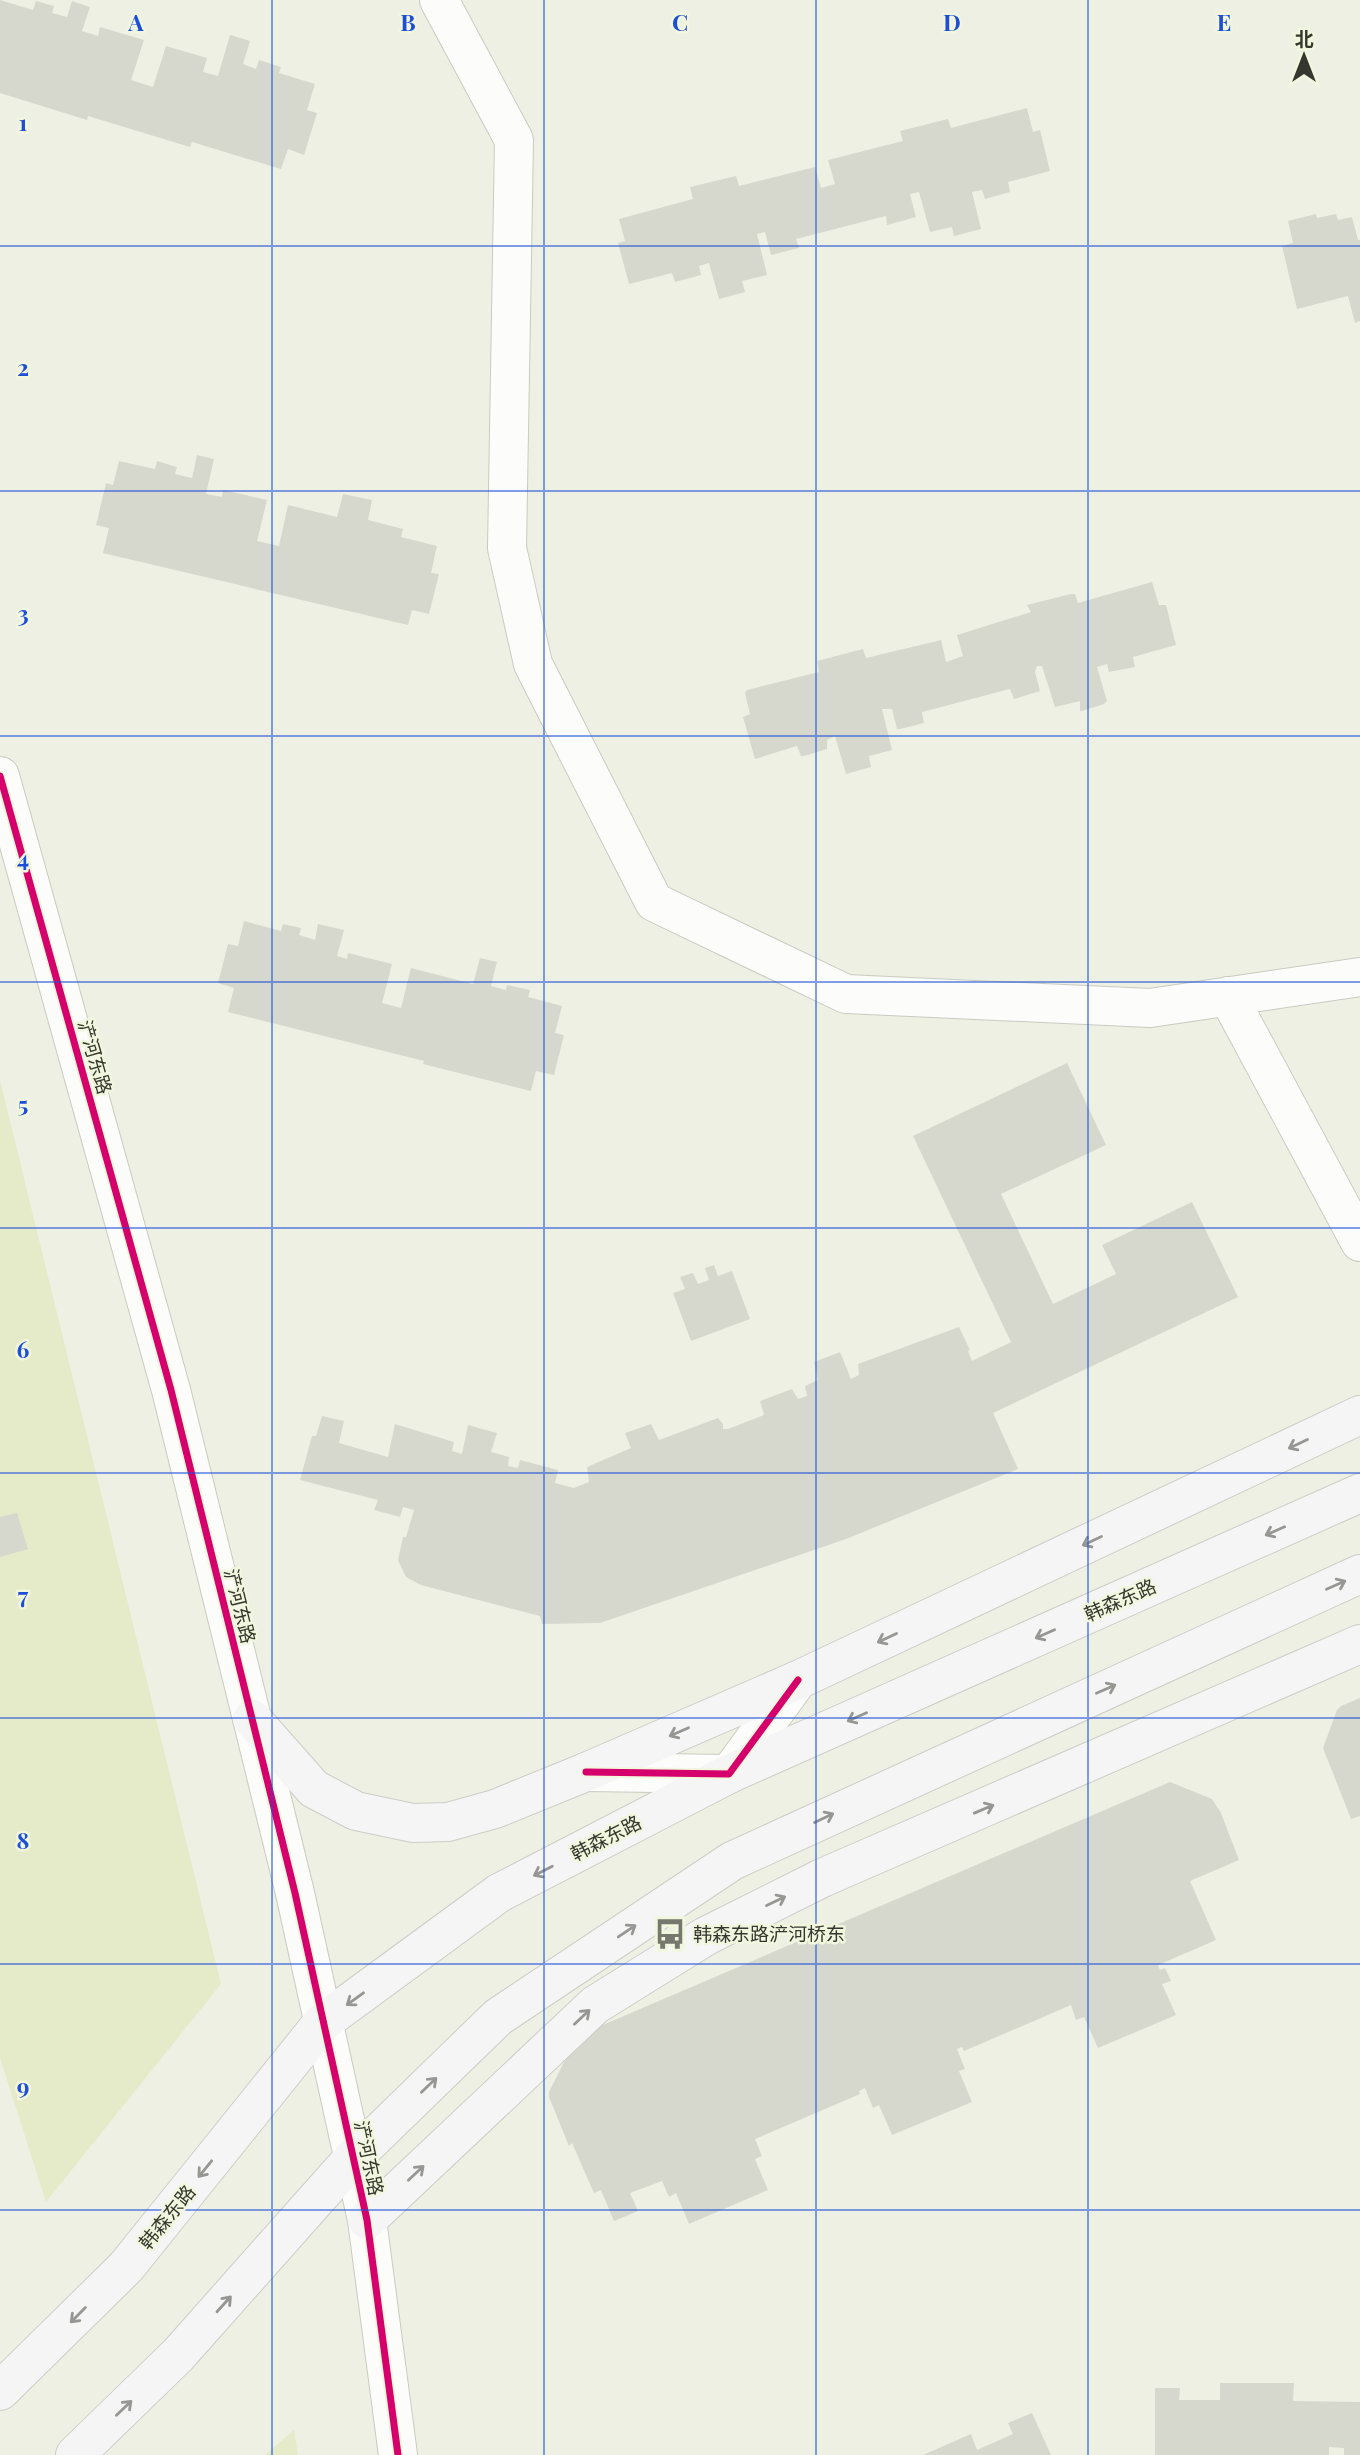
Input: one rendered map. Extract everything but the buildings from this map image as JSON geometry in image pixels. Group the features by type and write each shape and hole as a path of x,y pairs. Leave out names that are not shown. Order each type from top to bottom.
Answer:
{"main road":[{"path":"252,1719 314,1789 356,1811 413,1823 448,1822 495,1809 798,1680 1360,1415"},
{"name":"韩森东路","path":"0,2391 126,2267 323,2022 499,1893 729,1774 1360,1493"},
{"path":"75,2455 178,2356 353,2158 498,2017 732,1861 1360,1574"},
{"path":"367,2220 595,2005 706,1936 822,1878 1360,1644"}],"street":[{"path":"439,0 514,140 507,548 533,664 654,902 846,995 1150,1008 1360,977"},
{"name":"浐河东路","path":"0,776 171,1390 252,1719 367,2220 398,2455"},
{"path":"1228,996 1360,1242"},
{"path":"586,1772 729,1774 798,1680"}],"green space":[{"path":"0,1080 221,1984 46,2202 0,2058"},
{"path":"294,2430 298,2455 265,2455"}],"pier":[{"path":"21,2234 35,2277 62,2455 0,2455 0,2255"}],"cycle path":[{"path":"0,776 171,1390 295,1893 367,2220 398,2455"},
{"path":"586,1772 729,1774 798,1680"}],"place":[{"name":"韩森东路浐河桥东","path":"670,1934"}]}
